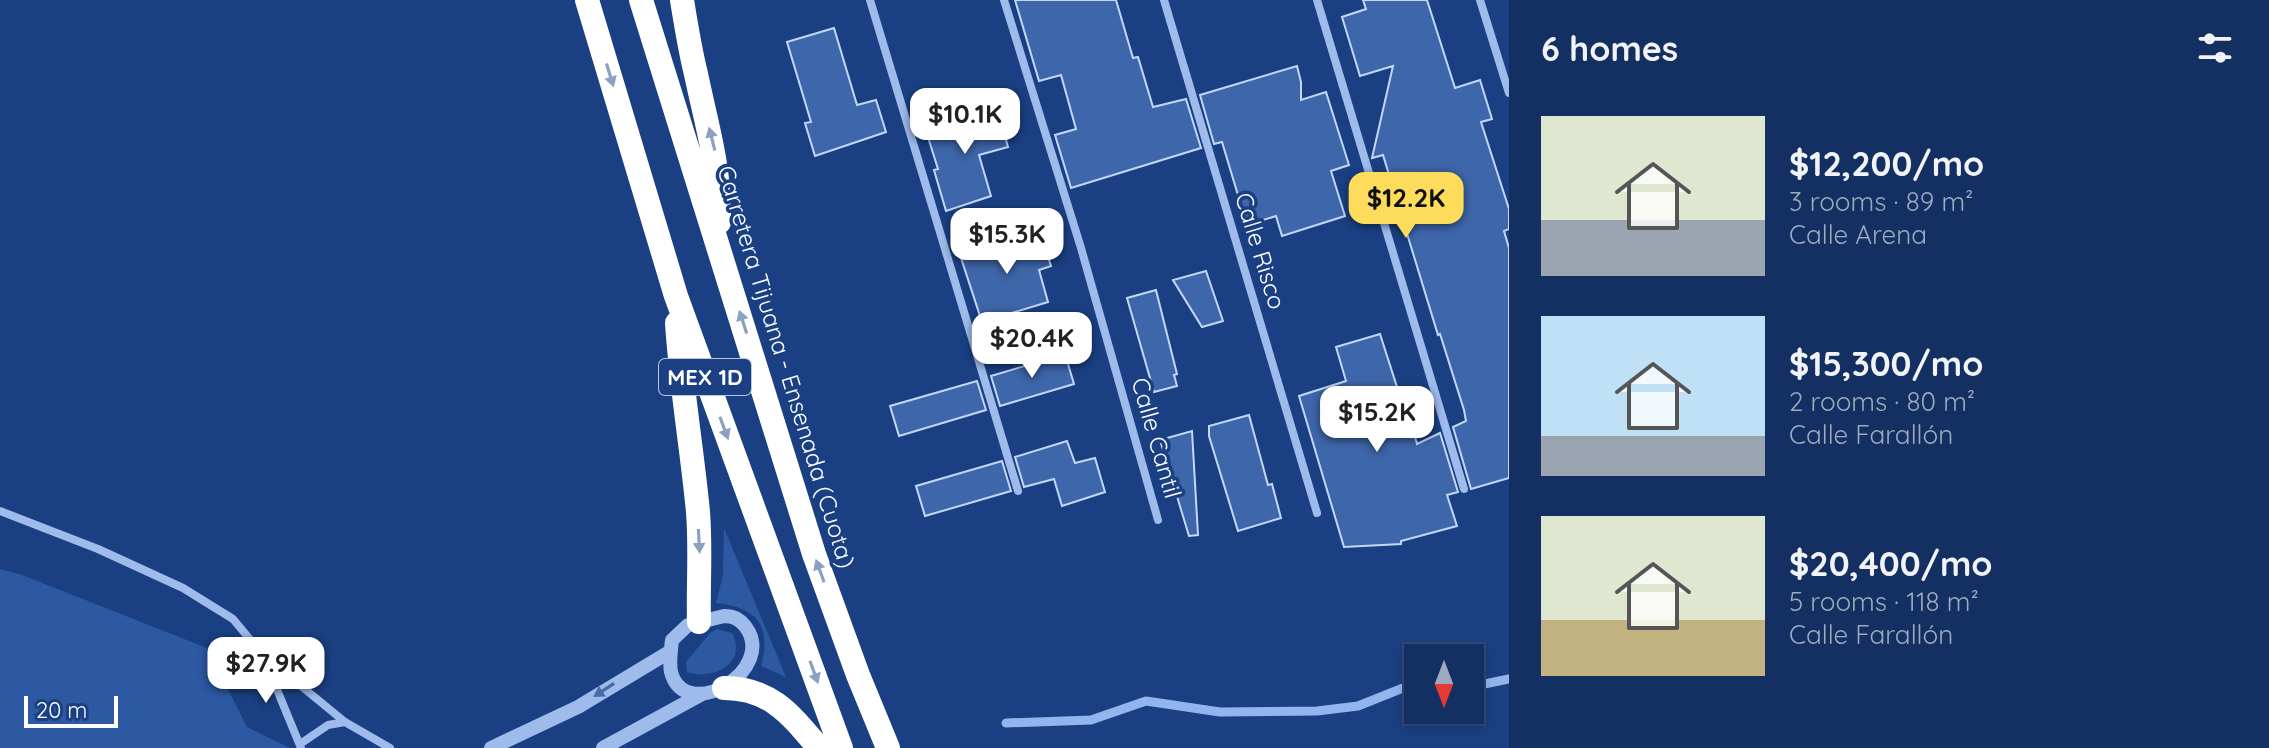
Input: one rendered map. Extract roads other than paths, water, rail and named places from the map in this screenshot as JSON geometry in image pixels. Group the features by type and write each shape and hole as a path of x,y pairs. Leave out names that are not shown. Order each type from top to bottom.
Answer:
{"highway":[{"name":"MEX 1D","path":"587,0 676,296 841,748"},
{"name":"Carretera Tijuana - Ensenada (Cuota)","path":"641,0 814,554 888,748"},
{"path":"682,0 695,73 715,153 719,186 718,244"},
{"path":"676,296 683,399 698,511 699,622"},
{"path":"713,691 742,688 766,696 792,717 819,748"}],"street":[{"path":"870,0 1018,491"},
{"name":"Calle Cantil","path":"1004,0 1081,248 1158,520"},
{"name":"Calle Risco","path":"1164,0 1317,513"},
{"path":"1317,0 1464,489"},
{"path":"1480,0 1509,93"},
{"path":"0,511 98,549 183,588 233,619 262,654 345,722 390,748"},
{"path":"603,748 713,691 744,671 752,645 750,633 733,616 699,622 680,631 672,640 670,669 677,683 684,689 713,691"},
{"path":"491,748 578,707 671,651"},
{"path":"262,654 301,746 328,725 345,722"}],"waterway":[{"path":"1484,684 1509,679"},
{"path":"1006,723 1091,720 1146,701 1220,712 1317,711 1358,706 1404,688"}]}
